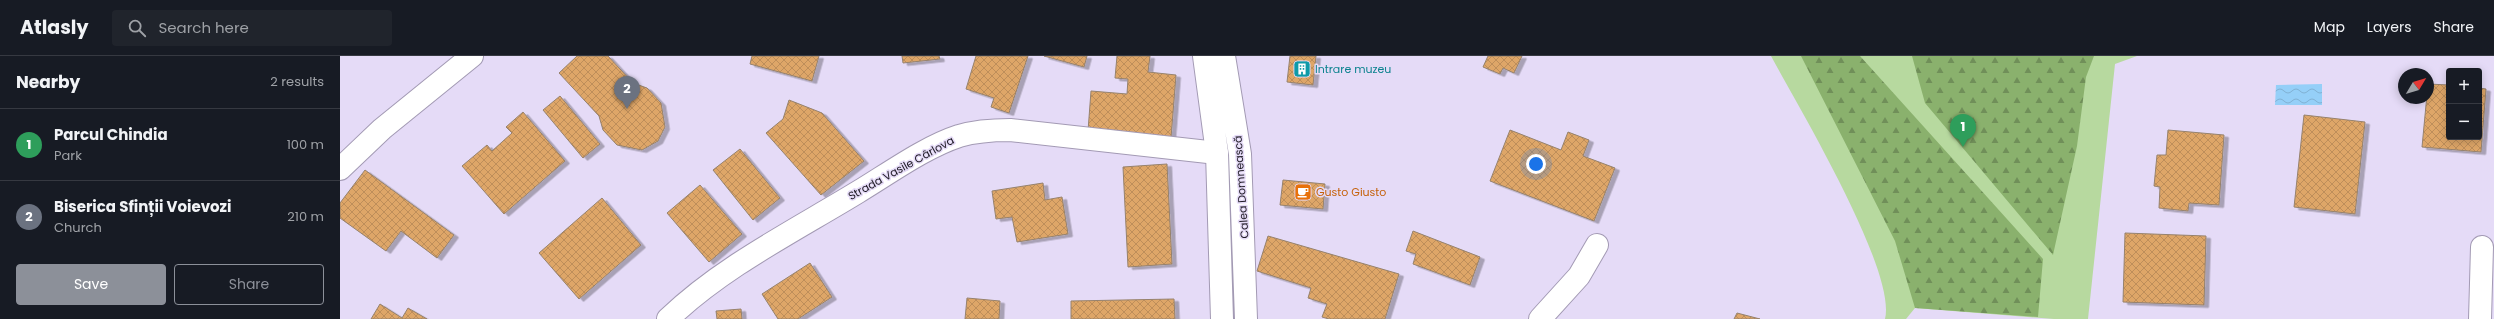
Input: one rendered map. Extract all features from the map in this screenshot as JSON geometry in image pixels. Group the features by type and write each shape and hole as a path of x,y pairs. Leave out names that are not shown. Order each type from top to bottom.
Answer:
{"street":[{"path":"340,169 382,129 472,56"},
{"name":"Calea Domnească","path":"1204,56 1217,153 1222,319"},
{"name":"Calea Domnească","path":"1224,56 1240,154 1246,319"},
{"name":"Strada Vasile Cârlova","path":"668,319 682,306 730,271 890,173 958,136 986,130 1010,130 1217,153"},
{"path":"1540,319 1579,276 1597,246"},
{"path":"2480,319 2482,247"}],"green space":[{"path":"1771,56 2137,56 2115,64 2088,319 2054,319 1915,308 1906,319 1885,319 1885,296 1876,265 1861,228 1843,188"},
{"path":"1801,56 1860,56 2043,259 2038,317 1915,308 1895,241"},
{"path":"1912,56 2094,56 2086,77 2077,146 2053,255 1925,103"}],"water":[{"path":"2322,84 2322,105 2275,105 2276,85"}],"building":[{"path":"577,56 608,56 633,83 647,88 661,103 665,127 658,141 642,150 617,145 603,130 599,116 559,73"},
{"path":"752,56 819,56 812,81 750,64"},
{"path":"902,56 939,56 940,59 903,63"},
{"path":"976,56 1028,56 1009,113 991,107 994,98 966,89"},
{"path":"1044,56 1087,56 1084,67"},
{"path":"1117,56 1150,56 1148,72 1176,75 1171,138 1088,131 1091,91 1127,94 1128,79 1115,78"},
{"name":"Intrare muzeu","path":"1290,56 1316,56 1313,85 1287,82"},
{"path":"1488,56 1522,56 1514,73 1503,68 1500,74 1483,67"},
{"path":"2434,84 2446,85 2446,140 2482,140 2481,152 2422,147 2426,104 2434,104"},
{"path":"2482,88 2486,89 2482,139"},
{"path":"560,96 600,144 583,158 543,110"},
{"path":"789,100 822,113 864,161 821,195 766,133 783,119"},
{"path":"523,112 565,161 504,214 462,166 487,145 492,151 512,133 506,127"},
{"path":"2304,115 2365,122 2355,214 2294,207"},
{"path":"1510,130 1561,150 1568,132 1589,140 1583,156 1615,168 1594,221 1490,181"},
{"path":"2168,130 2224,135 2219,205 2189,203 2188,211 2159,208 2160,187 2154,186 2157,155 2166,155"},
{"path":"740,149 780,198 753,220 713,170"},
{"path":"1167,164 1172,264 1128,267 1123,167"},
{"path":"365,170 454,235 437,258 401,231 386,251 340,218 340,203"},
{"path":"1283,180 1325,184 1323,209 1280,205"},
{"path":"1043,183 1045,200 1062,197 1068,234 1017,242 1012,217 996,219 992,191"},
{"path":"700,185 742,234 709,262 667,213"},
{"path":"602,198 641,245 579,299 539,253"},
{"path":"1413,231 1480,257 1470,285 1413,264 1416,254 1406,251"},
{"path":"2125,233 2206,236 2204,305 2123,302"},
{"path":"1268,236 1399,274 1385,319 1329,319 1322,317 1327,304 1308,298 1311,288 1257,271"},
{"path":"810,263 832,297 798,319 778,319 762,294"},
{"path":"967,298 1000,301 999,319 965,319"},
{"path":"1174,299 1175,319 1071,319 1071,301"},
{"path":"380,304 402,318 408,308 427,319 371,319"},
{"path":"741,309 742,319 717,319 716,311"},
{"path":"1737,313 1760,319 1734,319"}],"place":[{"name":"Intrare muzeu","path":"1302,69"},
{"name":"Biserica Sfinții Voievozi","path":"627,109"},
{"name":"Parcul Chindia","path":"1963,147"},
{"name":"Gusto Giusto","path":"1303,192"}]}
